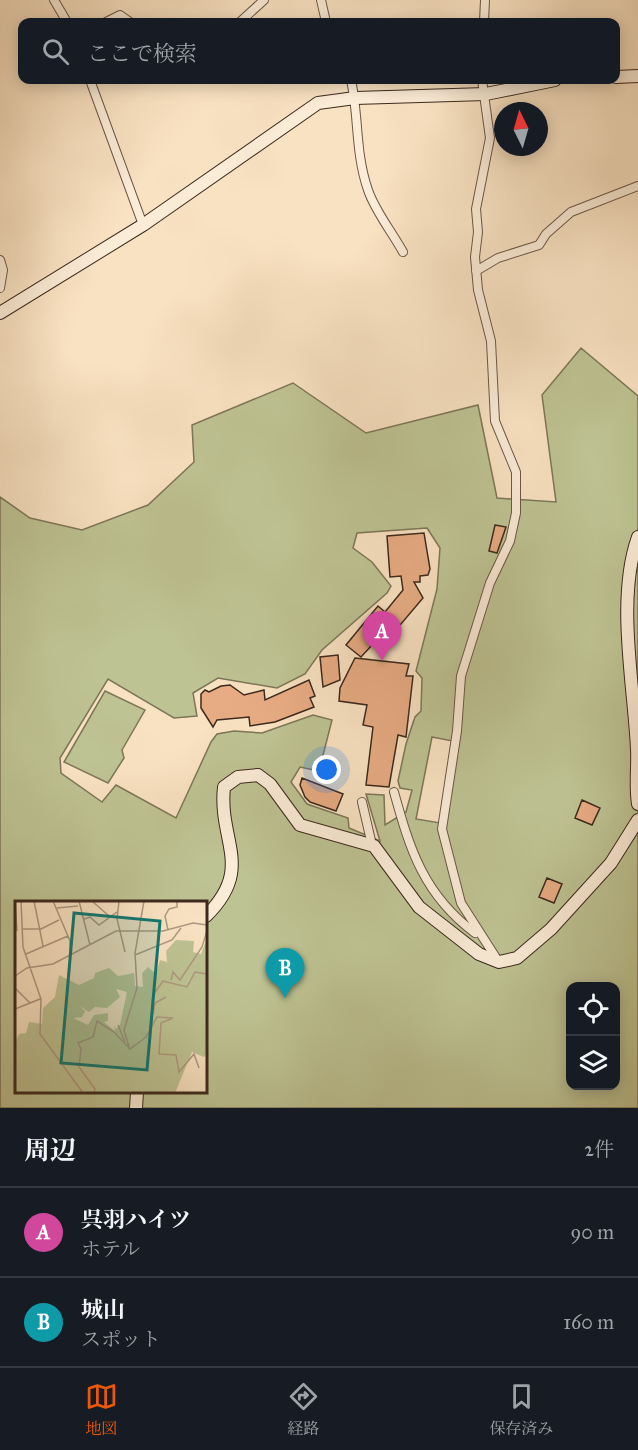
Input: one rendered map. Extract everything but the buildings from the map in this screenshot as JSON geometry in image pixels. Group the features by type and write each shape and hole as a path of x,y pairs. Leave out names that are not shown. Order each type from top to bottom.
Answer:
{"street":[{"path":"54,0 65,18"},
{"path":"244,18 263,0"},
{"path":"321,0 325,18"},
{"path":"484,18 485,0"},
{"path":"620,77 638,76"},
{"path":"91,84 143,225"},
{"path":"352,84 355,98 356,136 368,192 403,252"},
{"path":"483,84 490,138 476,209 478,232 476,271 478,290 491,341 495,421 516,472 516,513 510,541 490,583 461,676 458,731 442,828 461,903 499,962"},
{"path":"0,313 143,225 297,115 318,103 355,98 486,94 535,84"},
{"path":"476,271 498,258 539,245 546,234 570,212 638,186"},
{"path":"0,260 3,270 0,288"},
{"path":"638,537 633,551 627,636 636,697 638,804"},
{"path":"207,915 223,896 233,874 231,845 222,802 224,787 238,777 258,775 270,784 300,825 372,845"},
{"path":"394,792 409,846 422,875 465,926 483,939"},
{"path":"362,802 372,845 419,907 479,954 499,962 517,958 551,929 611,863 638,820"},
{"path":"136,1108 137,1093"}],"green space":[{"path":"581,348 638,396 638,1108 0,1108 0,497 30,518 82,530 148,505 194,462 192,425 293,383 366,433 478,405 497,498 556,502 542,395","holes":["427,528 440,548 437,589 416,671 422,678 421,711 415,717 406,744 398,781 400,788 412,790 406,812 385,825 384,795 366,794 380,841 349,828 348,818 307,804 291,782 300,767 319,771 332,720 313,715 262,733 234,731 217,734 211,742 176,818 116,785 102,802 61,773 60,758 108,679 174,718 197,716 193,693 218,678 277,688 305,674 322,650 387,593 391,586 372,562 353,548 357,533","432,737 453,741 440,823 416,819"]},
{"path":"105,691 145,710 122,750 124,758 108,783 64,762"}],"place":[{"name":"呉羽ハイツ","path":"382,661"},
{"name":"城山","path":"285,998"}]}
